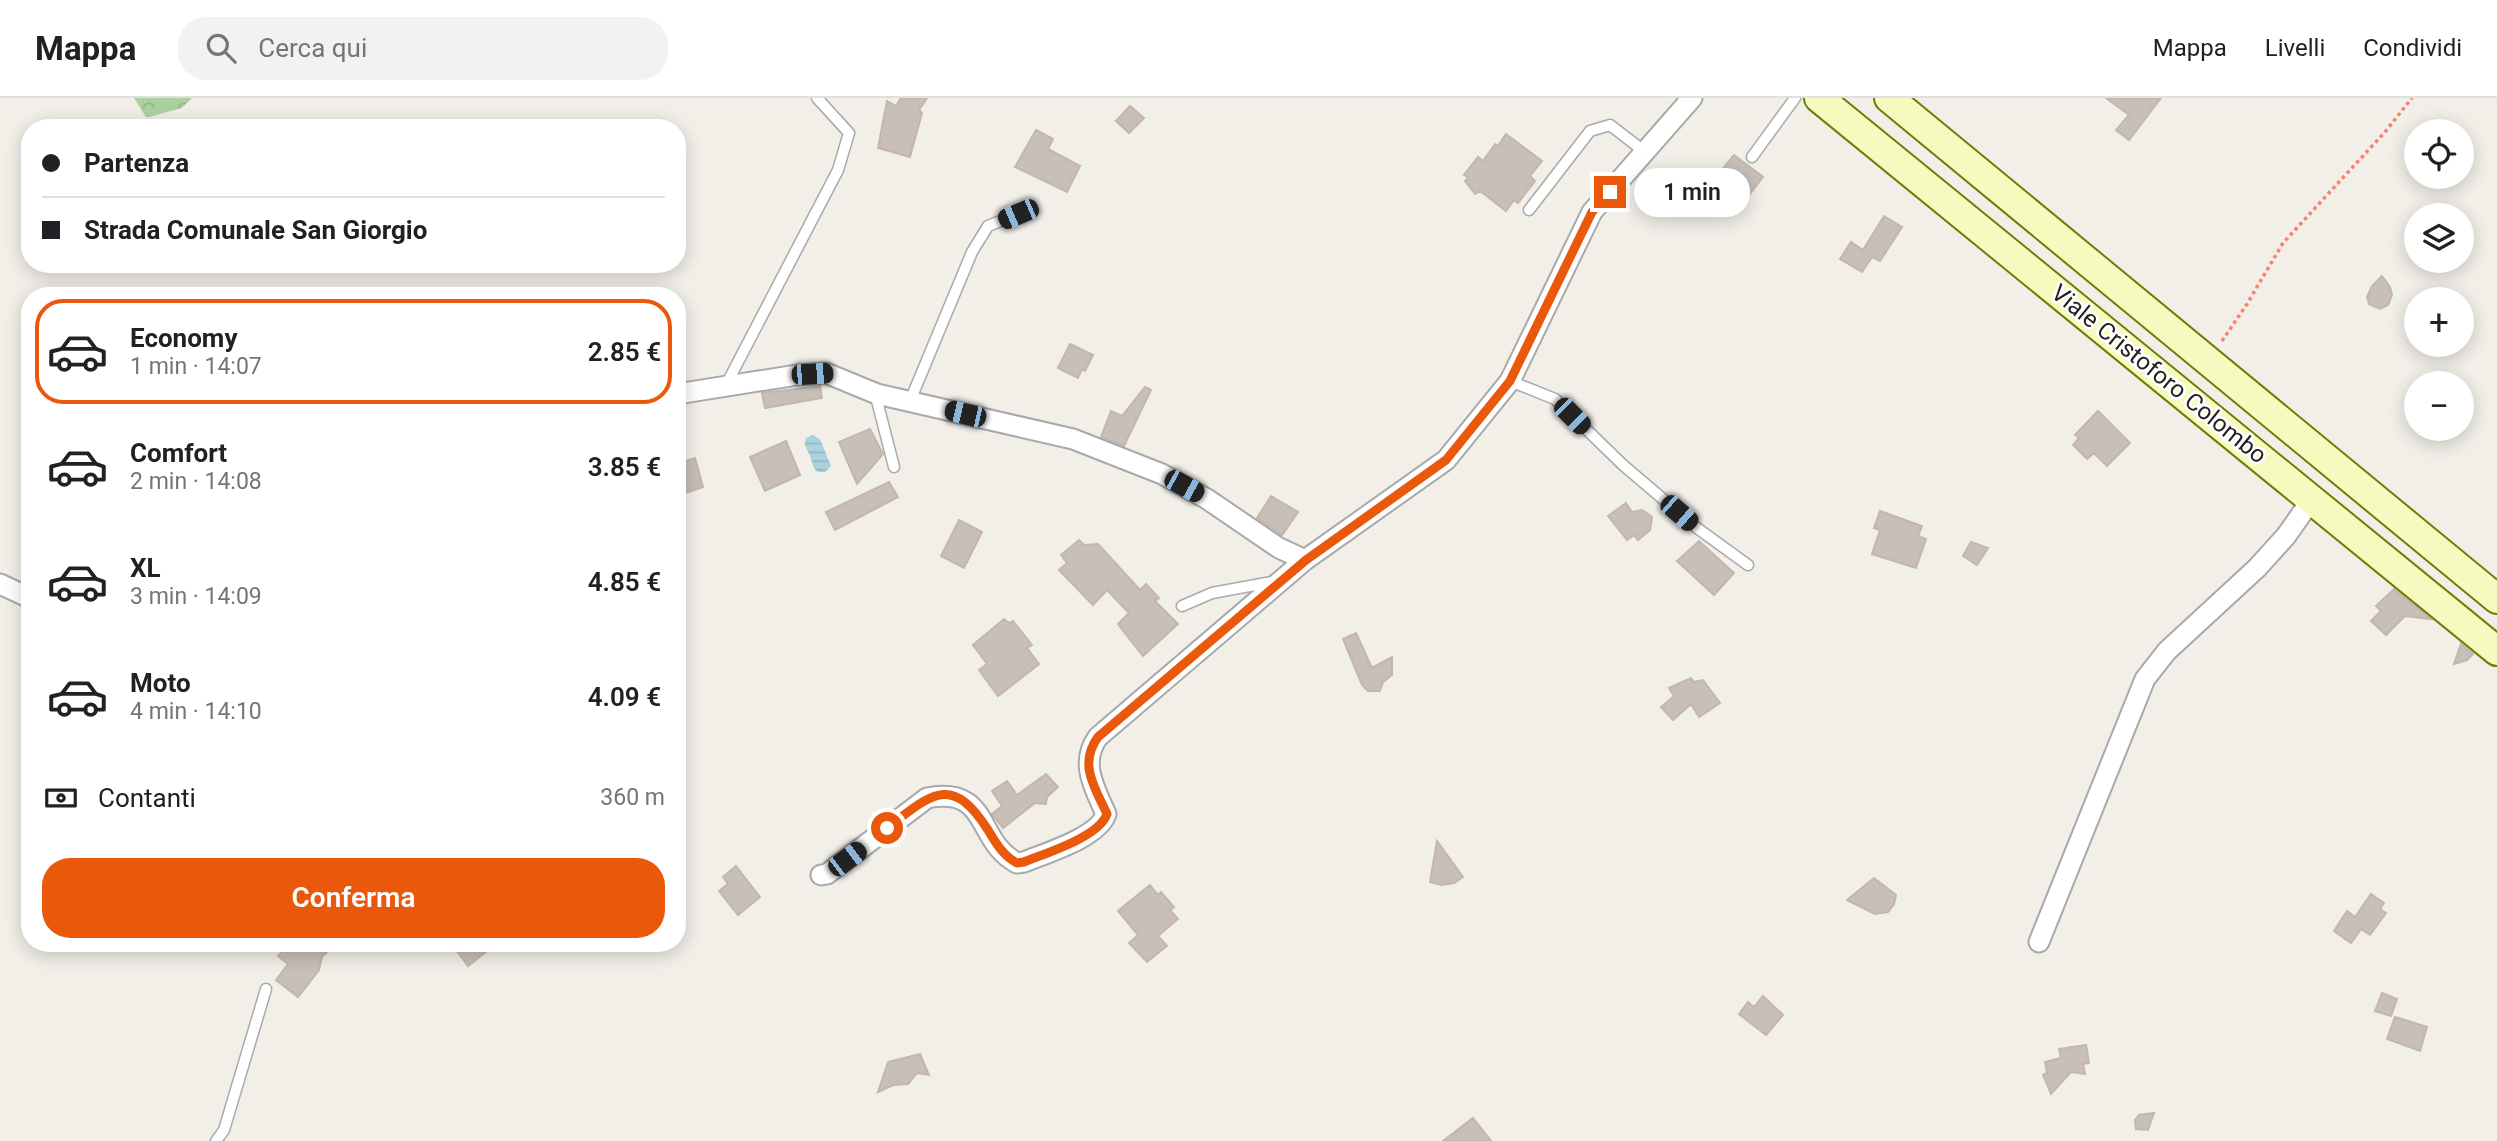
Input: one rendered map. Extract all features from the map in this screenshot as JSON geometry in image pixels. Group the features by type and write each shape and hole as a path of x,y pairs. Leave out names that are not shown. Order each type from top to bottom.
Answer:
{"main road":[{"name":"Viale Cristoforo Colombo","path":"1819,98 2497,651"},
{"name":"Viale Cristoforo Colombo","path":"1889,98 2497,598"}],"street":[{"path":"821,875 827,874 927,798 947,794 963,799 976,811 1001,850 1017,863 1094,831 1104,822 1107,814 1090,776 1090,748 1098,737 1306,560 1446,460 1510,381 1592,212 1692,98"},
{"path":"686,392 826,373 875,393 1073,439 1162,474 1207,499 1279,548 1306,560"},
{"path":"2039,942 2145,679 2167,651 2257,568 2286,536 2312,499"},
{"path":"0,584 21,594"}],"lane":[{"path":"725,386 838,170 849,132 817,98"},
{"path":"1752,156 1795,98"},
{"path":"1530,210 1590,131 1610,125 1645,152"},
{"path":"910,401 972,252 988,226 1018,214"},
{"path":"1510,381 1555,399 1623,465 1697,528 1748,565"},
{"path":"875,393 894,467"},
{"path":"1182,606 1212,593 1284,580"},
{"path":"216,1141 224,1130 266,989"}],"path":[{"path":"2209,361 2283,243 2385,132 2412,98"}],"green space":[{"path":"134,98 192,98 182,108 146,117"}],"water":[{"path":"813,435 820,439 831,466 825,472 816,470 806,447 806,438"}],"building":[{"path":"901,98 927,98 919,110 922,113 910,157 878,148 887,101 896,106"},
{"path":"2106,98 2161,98 2129,140 2116,130 2129,115"},
{"path":"1130,106 1144,118 1129,133 1116,121"},
{"path":"1036,130 1053,139 1048,149 1080,166 1067,192 1015,167"},
{"path":"1506,134 1542,161 1530,176 1535,181 1518,203 1514,200 1506,211 1480,191 1475,194 1465,181 1468,177 1464,175 1478,157 1483,161"},
{"path":"1734,155 1763,177 1734,214 1709,193 1720,178 1717,176"},
{"path":"1884,216 1902,227 1880,261 1872,257 1862,272 1840,259 1851,242 1863,250"},
{"path":"2382,276 2392,295 2388,305 2380,309 2369,304 2367,297 2372,286"},
{"path":"1070,344 1093,355 1078,378 1058,368"},
{"path":"820,386 822,398 765,408 762,393"},
{"path":"1145,387 1151,390 1124,446 1101,437 1111,411 1122,416"},
{"path":"2098,411 2130,443 2107,466 2094,453 2087,459 2073,445 2079,438 2075,435"},
{"path":"870,429 883,454 857,484 839,442"},
{"path":"786,441 800,475 765,491 750,457"},
{"path":"695,458 703,487 686,493 686,461"},
{"path":"889,482 898,497 835,530 826,512"},
{"path":"1271,496 1298,512 1282,535 1257,518"},
{"path":"1626,503 1632,512 1642,510 1652,517 1650,530 1638,540 1634,535 1627,540 1608,516"},
{"path":"1880,511 1922,526 1918,536 1926,539 1916,568 1872,554 1880,530 1874,528"},
{"path":"959,520 982,532 964,568 941,556"},
{"path":"1079,540 1084,545 1098,544 1140,590 1146,584 1159,598 1155,601 1178,624 1143,656 1118,624 1129,613 1107,590 1093,605 1059,570 1067,563 1061,555"},
{"path":"1699,541 1734,573 1714,595 1677,561"},
{"path":"1971,542 1988,548 1977,565 1963,556"},
{"path":"2394,589 2431,619 2405,616 2386,635 2371,621 2381,611 2376,606"},
{"path":"1004,619 1009,623 1013,621 1032,645 1027,648 1039,664 998,696 979,670 987,664 973,645"},
{"path":"1356,633 1372,668 1392,657 1392,675 1383,682 1380,691 1368,691 1362,685 1343,639"},
{"path":"2461,644 2473,654 2467,660 2454,664"},
{"path":"1691,678 1694,682 1703,680 1720,703 1699,717 1691,704 1673,720 1661,707 1674,696 1669,688"},
{"path":"1046,774 1058,787 1047,797 1046,804 1035,803 1003,828 992,814 1002,806 992,791 1007,781 1017,795"},
{"path":"1437,841 1463,877 1454,883 1442,885 1430,882"},
{"path":"736,866 760,897 738,915 719,891 728,884 723,877"},
{"path":"1874,878 1896,895 1888,912 1875,914 1847,900"},
{"path":"1150,885 1158,895 1161,892 1174,907 1170,910 1178,919 1158,936 1167,946 1147,962 1129,943 1138,935 1118,911"},
{"path":"2371,894 2384,903 2380,909 2386,913 2370,935 2361,929 2351,943 2334,931 2347,911 2355,917"},
{"path":"282,952 327,952 322,957 319,970 298,997 276,980 288,964 278,956"},
{"path":"458,952 486,952 468,966"},
{"path":"2382,993 2397,999 2391,1016 2375,1011"},
{"path":"1763,996 1783,1015 1766,1035 1739,1014 1748,1002 1754,1007"},
{"path":"2395,1017 2427,1027 2420,1051 2387,1039"},
{"path":"2086,1045 2089,1063 2083,1064 2085,1074 2071,1072 2051,1094 2043,1075 2047,1073 2045,1062 2061,1058 2059,1049"},
{"path":"920,1054 929,1075 917,1073 908,1084 893,1085 878,1092 888,1062"},
{"path":"2154,1113 2148,1130 2136,1129 2135,1120 2139,1115"},
{"path":"1473,1118 1491,1141 1443,1141"}],"route":[{"path":"887,828 927,798 947,794 963,799 976,811 1001,850 1017,863 1094,831 1104,822 1107,814 1090,776 1090,748 1098,737 1306,560 1446,460 1510,381 1592,212 1610,192"}]}
